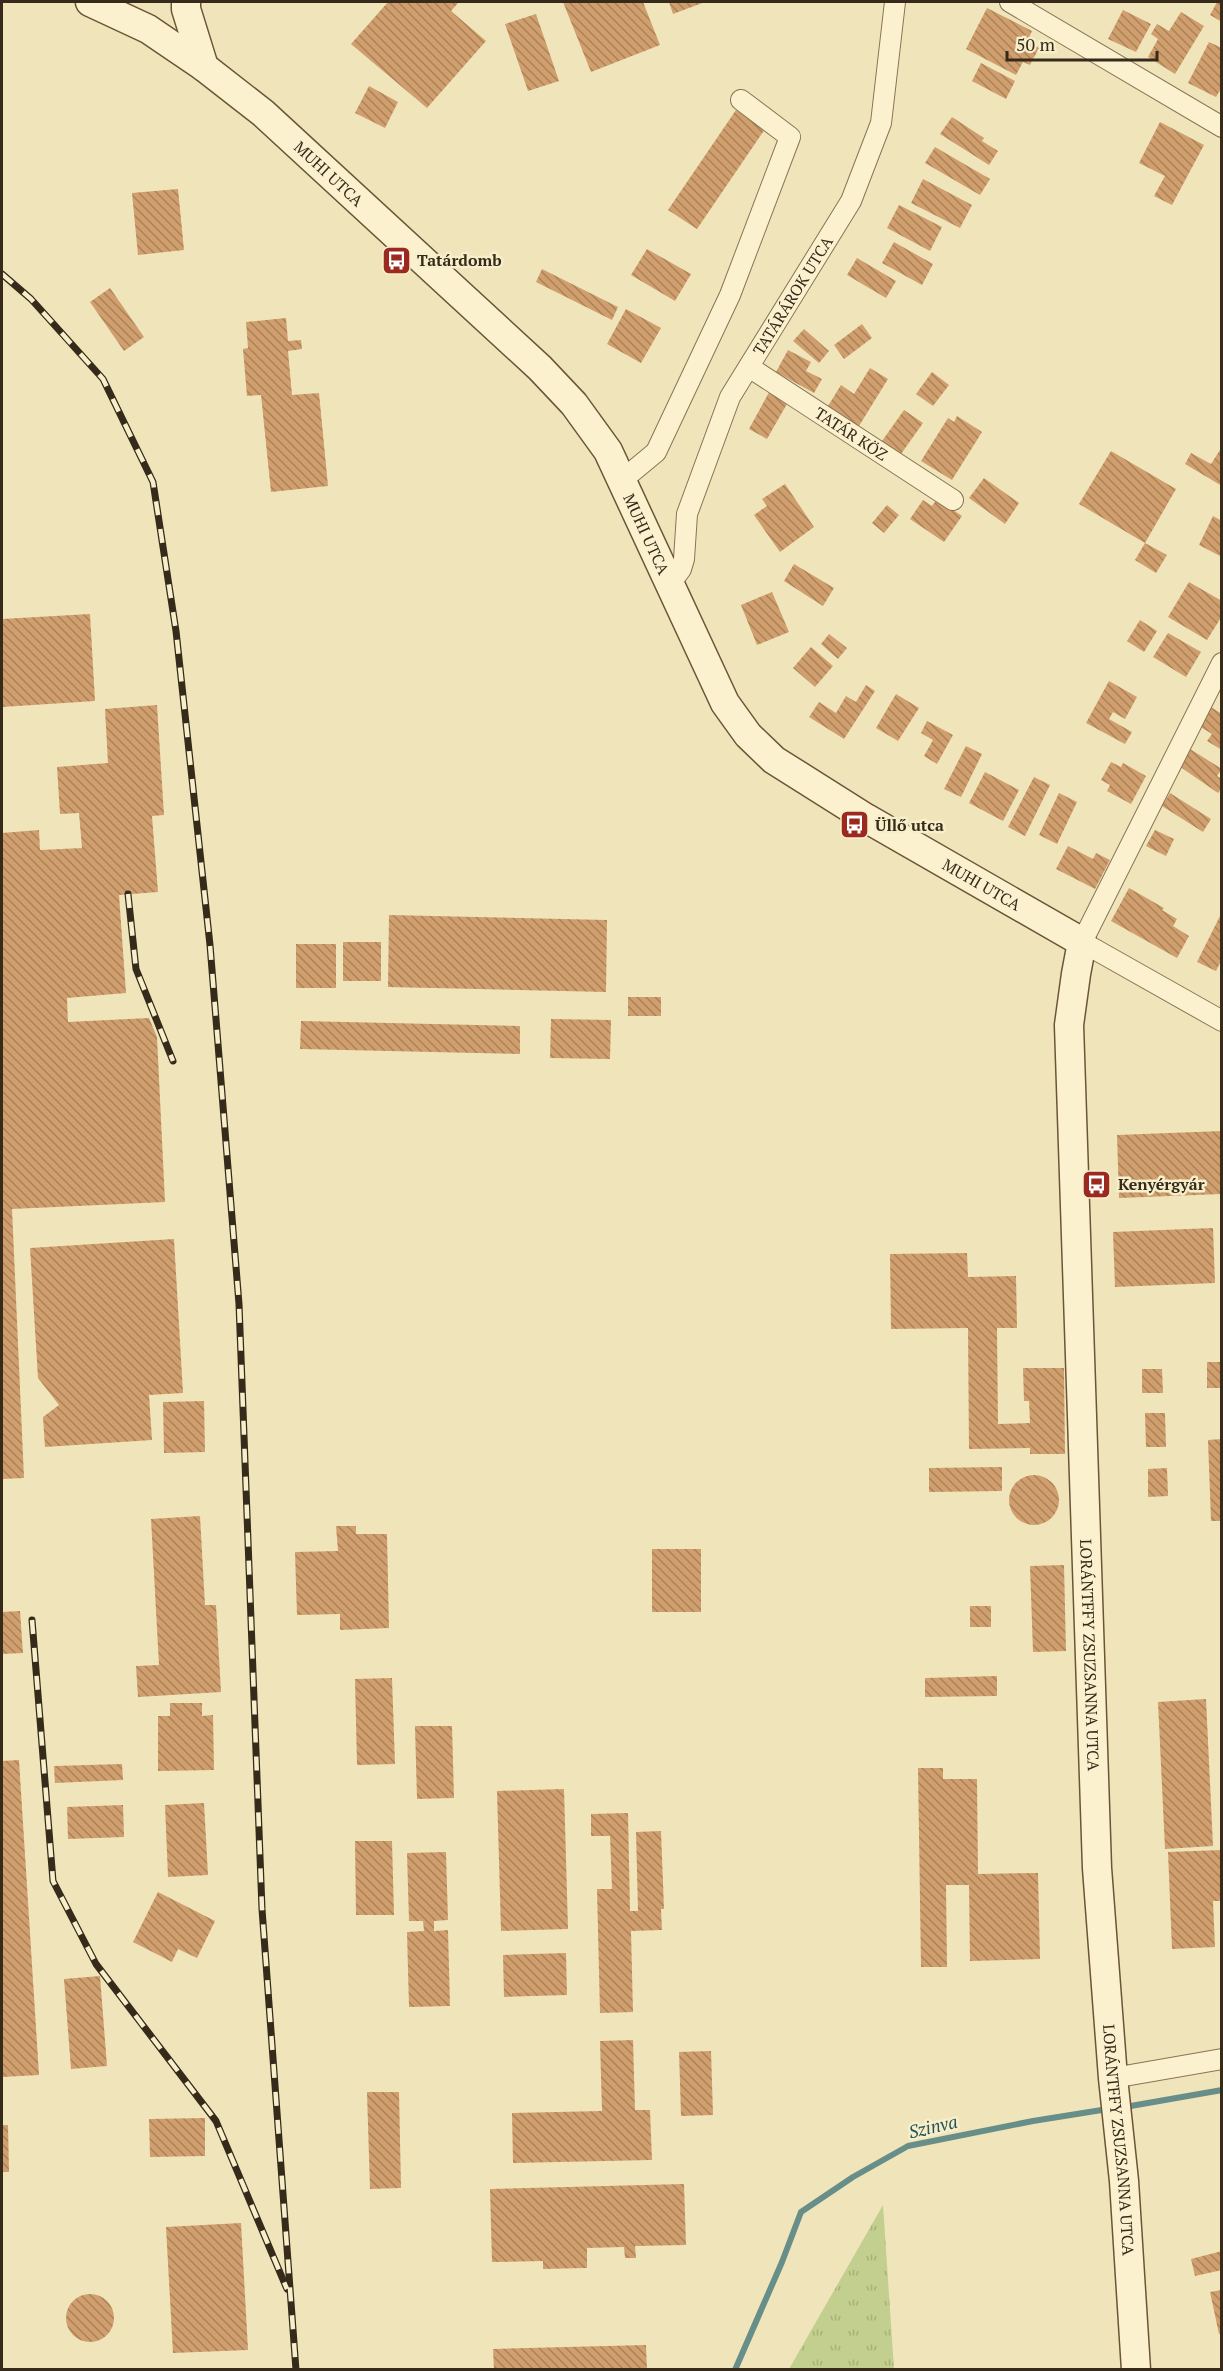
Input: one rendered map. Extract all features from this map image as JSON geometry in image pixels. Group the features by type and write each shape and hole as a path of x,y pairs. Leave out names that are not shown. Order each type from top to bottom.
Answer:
{"main road":[{"name":"MUHI UTCA","path":"90,2 148,29 204,67 263,113 540,368 574,404 608,451 725,703 748,735 774,759 866,818 1083,942"},
{"path":"186,2 186,9 204,67"},
{"name":"LORÁNTFFY ZSUZSANNA UTCA","path":"1083,942 1069,1025 1097,1868 1113,2078 1124,2181 1136,2370"}],"street":[{"name":"TATÁRÁROK UTCA","path":"670,584 681,569 684,559 687,514 730,397 851,201 881,123 895,2"},
{"path":"1010,2 1221,127"},
{"path":"621,481 656,452 730,295 790,137 741,100"},
{"name":"TATÁR KÖZ","path":"749,367 953,500"},
{"path":"1083,942 1221,663"},
{"name":"MUHI UTCA","path":"1083,942 1221,1022"},
{"path":"1113,2078 1221,2059"}],"green space":[{"path":"883,2205 894,2369 789,2369"}],"building":[{"path":"388,2 459,2 451,11 486,41 427,108 351,44"},
{"path":"563,2 643,2 660,45 591,72"},
{"path":"669,2 705,2 673,14"},
{"path":"1217,2 1222,2 1222,22 1210,15"},
{"path":"987,8 1032,31 1027,42 1039,48 1030,65 1023,62 1016,75 966,49"},
{"path":"1123,10 1151,24 1136,52 1108,39"},
{"path":"1181,12 1204,26 1175,74 1148,57 1158,39 1151,34 1157,24 1169,31"},
{"path":"536,14 559,81 528,91 505,24"},
{"path":"1209,42 1222,48 1222,87 1216,97 1188,83"},
{"path":"981,63 1015,81 1006,99 972,81"},
{"path":"369,86 398,102 385,128 355,113"},
{"path":"736,110 765,129 697,229 668,210"},
{"path":"952,117 984,138 982,141 998,151 989,165 940,134"},
{"path":"1160,122 1204,145 1172,205 1154,196 1165,176 1139,163"},
{"path":"935,147 990,179 980,195 925,163"},
{"path":"923,179 972,205 960,228 911,203"},
{"path":"178,189 184,250 138,255 132,193"},
{"path":"899,205 942,227 930,251 887,228"},
{"path":"894,242 933,264 922,285 882,263"},
{"path":"647,249 691,274 675,301 631,275"},
{"path":"857,258 896,281 886,298 847,275"},
{"path":"542,269 618,307 612,320 536,282"},
{"path":"110,288 144,337 124,351 90,302"},
{"path":"626,309 661,328 641,363 607,344"},
{"path":"286,318 288,341 301,340 302,349 288,351 292,395 319,393 328,486 271,492 261,395 247,396 243,349 248,348 246,322"},
{"path":"862,324 872,338 844,359 834,345"},
{"path":"804,329 829,351 819,363 793,341"},
{"path":"788,350 811,362 806,371 822,379 814,393 776,372"},
{"path":"870,368 888,379 859,426 828,406 841,385 854,394"},
{"path":"932,372 949,385 933,406 916,394"},
{"path":"773,385 792,395 767,439 749,429"},
{"path":"904,410 923,423 901,454 882,441"},
{"path":"957,416 982,432 952,480 921,461 948,418 954,422"},
{"path":"1220,450 1222,486 1185,464 1191,453 1211,464"},
{"path":"1111,451 1176,489 1145,543 1079,504"},
{"path":"984,478 1019,503 1005,524 969,498"},
{"path":"785,484 814,527 780,552 754,515 767,506 762,499"},
{"path":"937,499 962,516 944,542 910,519 923,500 932,506"},
{"path":"887,505 899,515 884,533 872,523"},
{"path":"1213,516 1222,521 1222,557 1199,545"},
{"path":"1145,543 1167,555 1156,573 1135,560"},
{"path":"794,564 834,588 823,606 784,581"},
{"path":"1189,582 1222,601 1222,616 1207,640 1168,617"},
{"path":"772,592 789,632 757,645 741,605"},
{"path":"90,614 95,701 2,707 2,619"},
{"path":"1140,620 1157,631 1144,652 1127,641"},
{"path":"1168,633 1201,652 1186,677 1153,657"},
{"path":"829,634 847,648 838,659 821,644"},
{"path":"811,647 833,666 815,687 793,668"},
{"path":"1109,681 1137,697 1125,719 1113,712 1109,719 1132,732 1125,744 1086,723"},
{"path":"866,685 875,691 844,739 809,717 819,702 836,713 846,696 856,702"},
{"path":"896,694 919,708 898,741 876,728"},
{"path":"157,705 164,815 152,816 158,892 119,895 126,993 67,998 68,1022 149,1018 157,1037 165,1202 12,1209 24,1478 2,1479 2,833 39,830 40,850 82,848 79,813 60,814 57,767 108,763 105,709"},
{"path":"1211,707 1222,714 1222,750 1207,741 1212,734 1199,726"},
{"path":"927,721 953,735 937,764 924,756 933,740 921,733"},
{"path":"966,746 982,754 961,797 944,789"},
{"path":"1190,749 1222,769 1217,776 1222,779 1222,788 1218,793 1179,766"},
{"path":"1111,762 1121,767 1123,763 1146,776 1131,804 1107,791 1110,785 1101,780"},
{"path":"985,772 1019,790 1003,821 969,803"},
{"path":"1034,777 1050,785 1025,836 1008,827"},
{"path":"1059,793 1077,802 1057,844 1039,835"},
{"path":"1170,793 1211,819 1203,832 1162,806"},
{"path":"1155,830 1174,839 1166,856 1146,846"},
{"path":"1068,846 1093,859 1096,853 1110,860 1095,889 1056,869"},
{"path":"1129,888 1164,908 1162,910 1177,919 1173,926 1189,936 1177,958 1111,921"},
{"path":"1222,912 1222,959 1216,971 1197,962"},
{"path":"389,915 607,920 606,992 388,987"},
{"path":"343,942 381,942 381,981 343,981"},
{"path":"296,944 336,944 336,988 296,988"},
{"path":"628,997 661,997 661,1016 628,1016"},
{"path":"551,1019 611,1020 610,1059 550,1058"},
{"path":"301,1021 520,1026 520,1054 300,1049"},
{"path":"1222,1131 1222,1194 1119,1198 1117,1135"},
{"path":"1213,1228 1215,1283 1115,1287 1113,1232"},
{"path":"174,1239 183,1393 149,1395 152,1440 45,1447 43,1417 59,1405 38,1378 30,1248"},
{"path":"967,1253 968,1277 1016,1276 1017,1328 997,1328 998,1424 1030,1423 1029,1401 1024,1401 1023,1368 1064,1368 1065,1454 1030,1454 1030,1448 969,1449 968,1328 891,1329 890,1254"},
{"path":"1207,1362 1222,1362 1222,1388 1207,1388"},
{"path":"1142,1369 1162,1369 1163,1393 1142,1393"},
{"path":"204,1401 205,1452 164,1453 163,1402"},
{"path":"1145,1413 1165,1413 1166,1447 1146,1447"},
{"path":"1222,1439 1222,1521 1211,1521 1208,1440"},
{"path":"1002,1467 1002,1491 929,1492 929,1468"},
{"path":"1167,1468 1168,1496 1148,1497 1148,1469"},
{"path":"1034,1475 1043,1477 1054,1486 1059,1500 1057,1509 1048,1520 1034,1525 1025,1523 1014,1514 1009,1500 1011,1491 1020,1480"},
{"path":"200,1516 205,1605 216,1605 221,1692 138,1697 136,1666 159,1665 151,1519"},
{"path":"336,1526 356,1526 356,1534 387,1534 389,1628 340,1630 340,1614 297,1615 295,1552 338,1551"},
{"path":"652,1549 701,1549 701,1612 652,1612"},
{"path":"1064,1565 1066,1651 1033,1652 1030,1566"},
{"path":"970,1606 991,1606 991,1627 970,1627"},
{"path":"20,1611 23,1653 2,1654 2,1612"},
{"path":"997,1676 997,1696 925,1697 925,1678"},
{"path":"392,1678 395,1764 357,1765 355,1679"},
{"path":"1206,1699 1213,1846 1165,1849 1158,1702"},
{"path":"170,1703 202,1703 202,1716 213,1715 214,1770 158,1771 158,1716 170,1716"},
{"path":"415,1726 452,1726 454,1798 417,1799"},
{"path":"19,1760 39,2075 2,2077 2,1761"},
{"path":"122,1764 123,1780 55,1783 54,1766"},
{"path":"918,1768 943,1768 943,1779 977,1779 978,1874 1038,1873 1040,1959 970,1961 969,1885 946,1885 947,1967 921,1967"},
{"path":"564,1789 568,1929 501,1931 497,1791"},
{"path":"204,1803 208,1875 168,1877 165,1805"},
{"path":"123,1805 124,1837 68,1839 67,1807"},
{"path":"628,1813 630,1911 638,1911 636,1832 661,1831 664,1909 661,1909 662,1930 631,1931 633,2012 600,2013 597,1889 612,1889 610,1836 591,1836 591,1814"},
{"path":"355,1841 392,1841 394,1915 356,1915"},
{"path":"1222,1850 1222,1901 1213,1901 1215,1947 1172,1949 1168,1852"},
{"path":"446,1852 448,1920 434,1921 434,1931 448,1930 450,2006 409,2007 407,1932 424,1931 423,1921 409,1921 407,1853"},
{"path":"158,1892 215,1921 197,1958 178,1949 172,1962 133,1942"},
{"path":"566,1953 567,1995 504,1997 503,1955"},
{"path":"100,1976 107,2066 71,2069 64,1979"},
{"path":"633,2040 635,2110 650,2110 652,2160 513,2163 512,2113 602,2111 600,2041"},
{"path":"711,2051 713,2115 681,2116 679,2052"},
{"path":"367,2092 399,2092 401,2188 370,2189"},
{"path":"205,2118 205,2156 150,2157 149,2119"},
{"path":"2,2125 8,2125 9,2172 2,2172"},
{"path":"684,2184 686,2245 635,2246 636,2258 625,2258 624,2247 587,2248 587,2268 543,2269 543,2261 492,2262 490,2189"},
{"path":"241,2223 248,2350 173,2353 166,2227"},
{"path":"1222,2251 1222,2270 1195,2276 1191,2259"},
{"path":"1222,2290 1222,2333 1219,2334 1210,2292"},
{"path":"85,2294 95,2294 107,2301 114,2313 114,2323 107,2335 95,2342 85,2342 70,2331 66,2323 66,2313 77,2298"},
{"path":"646,2345 647,2370 494,2370 493,2349"}],"waterway":[{"name":"Szinva","path":"1125,2107 1222,2090"},
{"name":"Szinva","path":"735,2370 801,2212 853,2177 908,2146 1033,2121 1108,2109"}],"railway":[{"path":"2,274 31,299 103,379 153,482 176,631 210,945 239,1304 262,1909 296,2370"},
{"path":"128,894 136,969 173,1061"},
{"path":"32,1620 53,1881 96,1964 216,2121 287,2289"}],"place":[{"name":"Tatárdomb","path":"396,260"},
{"name":"Üllő utca","path":"854,825"},
{"name":"Kenyérgyár","path":"1097,1184"}]}
